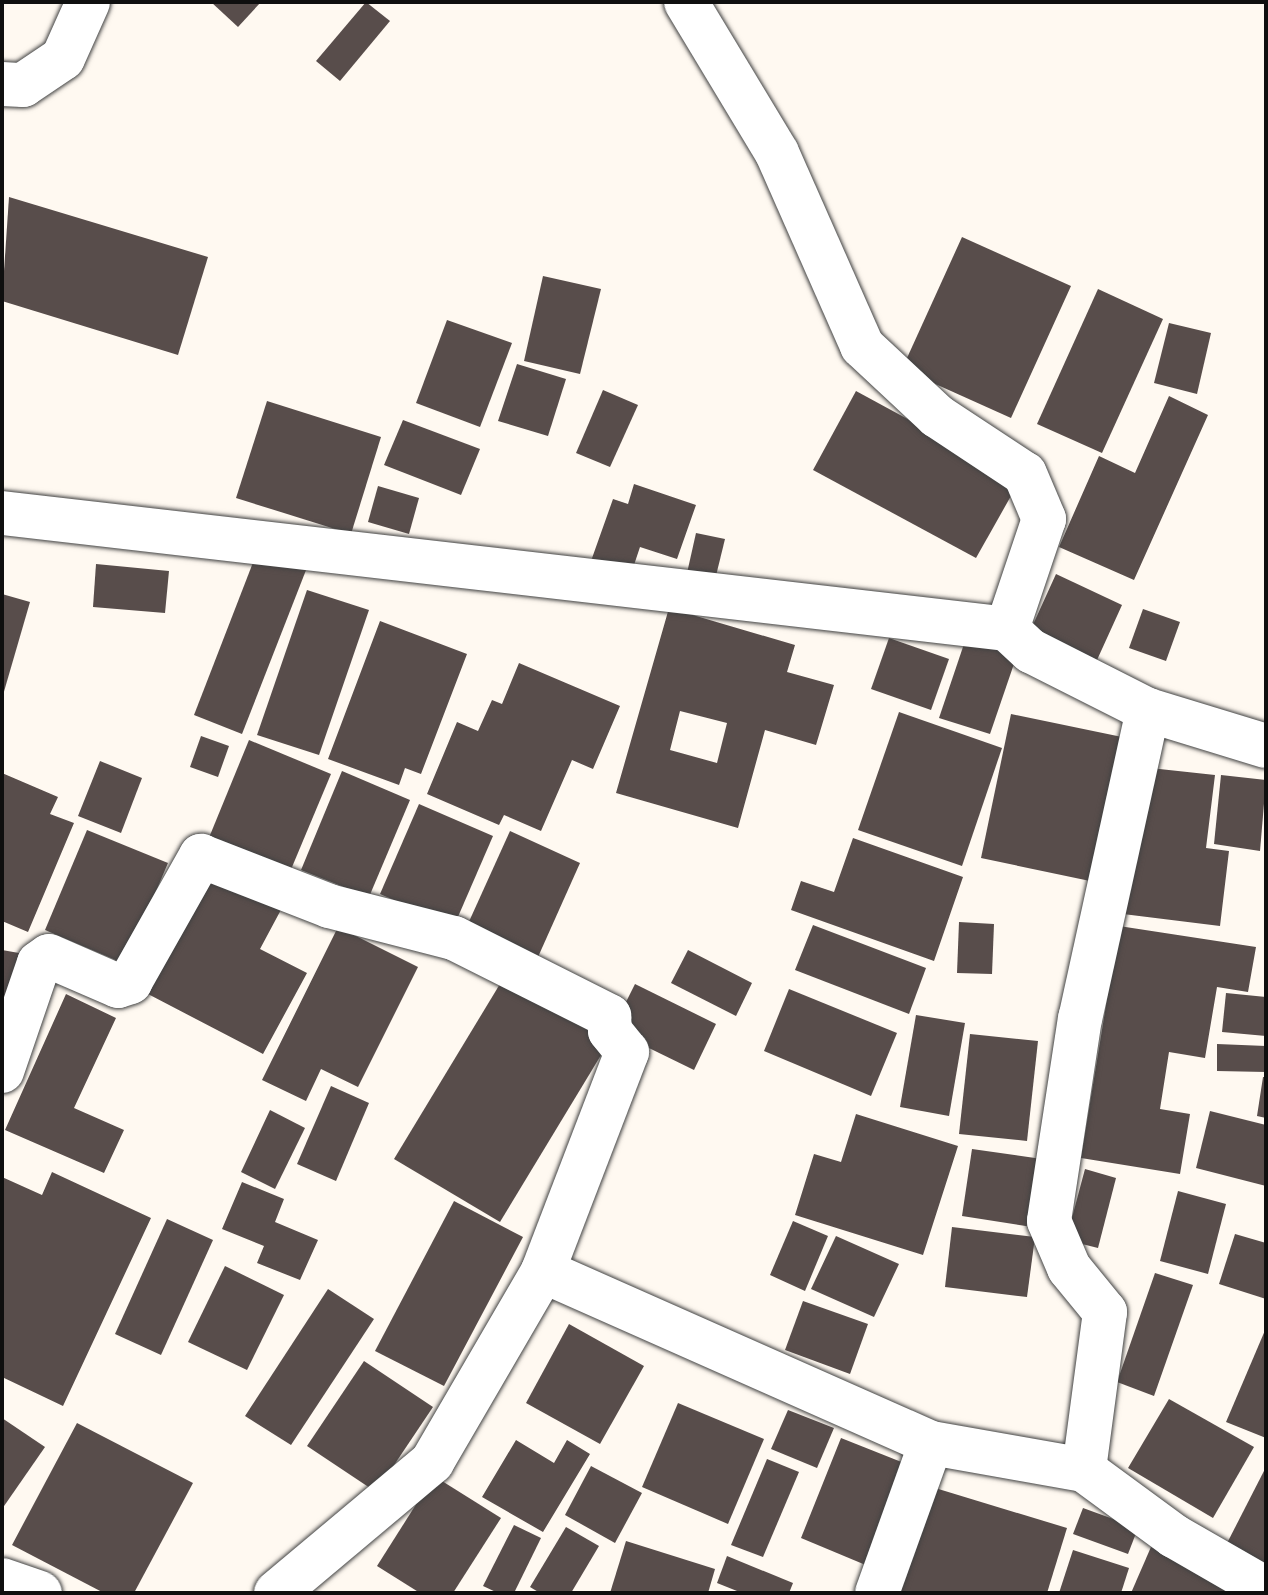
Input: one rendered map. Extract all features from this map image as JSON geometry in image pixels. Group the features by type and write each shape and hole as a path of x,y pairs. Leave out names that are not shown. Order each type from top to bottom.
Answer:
{"street":[{"path":"2,84 23,85 63,58 88,2"},
{"path":"686,2 777,153 862,346 937,416 1025,474 1044,519 1007,629"},
{"path":"2,513 1007,629 1031,651 1148,710 1266,746"},
{"path":"1084,1470 1105,1312 1069,1268 1049,1221 1083,1003 1148,710"},
{"path":"2,1071 39,963 49,956 118,986 130,982 201,856 329,906 454,938 609,1016 610,1031 627,1052 543,1271 432,1462 276,1593"},
{"path":"543,1271 931,1443 1084,1470 1174,1536 1266,1589"},
{"path":"877,1593 931,1443"},
{"path":"2,1580 40,1593"}],"building":[{"path":"211,2 261,2 238,27"},
{"path":"366,2 390,21 340,81 316,61"},
{"path":"9,197 208,257 178,355 2,301"},
{"path":"962,237 1071,286 1011,418 902,369"},
{"path":"543,276 601,289 580,374 524,361"},
{"path":"1098,289 1163,319 1102,453 1037,424"},
{"path":"447,320 512,343 480,427 416,403"},
{"path":"1169,323 1211,333 1197,394 1154,383"},
{"path":"517,364 566,379 548,436 498,421"},
{"path":"603,390 638,405 610,467 576,453"},
{"path":"856,391 1020,480 976,558 813,470"},
{"path":"1169,396 1208,415 1134,580 1059,547 1099,456 1135,473"},
{"path":"267,401 381,437 351,534 236,498"},
{"path":"403,420 480,449 461,495 384,465"},
{"path":"634,484 696,505 677,559 640,547 631,574 591,561 613,499 628,504"},
{"path":"378,486 419,498 409,534 368,522"},
{"path":"696,533 725,539 713,588 685,582"},
{"path":"259,547 308,565 242,734 194,715"},
{"path":"96,564 169,571 165,613 93,607"},
{"path":"1056,574 1122,605 1097,660 1031,629"},
{"path":"307,590 369,610 319,755 257,735"},
{"path":"2,594 30,602 3,695 2,695"},
{"path":"669,608 795,645 787,672 834,685 816,745 765,730 738,828 616,793","holes":["680,711 727,723 717,763 670,750"]},
{"path":"1143,609 1180,622 1166,661 1129,648"},
{"path":"380,621 467,654 421,774 405,768 399,785 328,759"},
{"path":"889,638 949,659 931,710 871,689"},
{"path":"966,638 1017,655 990,734 939,718"},
{"path":"519,663 620,706 593,769 572,760 541,831 504,815 499,825 427,794 457,722 478,731 492,700 502,704"},
{"path":"899,712 1002,748 962,866 858,830"},
{"path":"1011,714 1122,737 1090,881 981,858"},
{"path":"201,736 229,746 218,777 190,767"},
{"path":"249,740 331,774 287,879 206,845"},
{"path":"100,761 142,778 121,833 78,816"},
{"path":"1141,767 1215,775 1206,848 1229,851 1220,926 1123,914"},
{"path":"342,771 410,800 369,897 301,870"},
{"path":"2,773 58,797 50,814 74,823 28,932 2,921"},
{"path":"1221,775 1266,780 1260,851 1214,844"},
{"path":"419,804 493,836 454,926 380,894"},
{"path":"87,830 168,863 125,964 45,930"},
{"path":"510,831 580,863 538,957 467,926"},
{"path":"853,838 963,877 934,961 791,910 801,881 834,892"},
{"path":"214,869 283,906 260,949 307,973 263,1054 148,994"},
{"path":"959,922 994,924 992,974 957,973"},
{"path":"813,925 926,968 909,1014 795,970"},
{"path":"1119,926 1256,947 1248,992 1217,987 1205,1058 1169,1052 1160,1109 1190,1114 1180,1174 1081,1158"},
{"path":"338,927 418,967 358,1087 321,1069 306,1101 262,1080"},
{"path":"2,950 19,953 7,1008 2,1007"},
{"path":"688,950 752,983 736,1016 671,983"},
{"path":"506,974 612,1037 500,1222 394,1159"},
{"path":"635,984 716,1024 694,1070 612,1030"},
{"path":"789,989 897,1033 871,1096 764,1051"},
{"path":"1226,993 1266,997 1266,1036 1222,1032"},
{"path":"66,994 116,1018 74,1108 124,1130 104,1173 5,1130"},
{"path":"916,1015 965,1023 949,1116 900,1107"},
{"path":"970,1034 1038,1041 1027,1141 959,1134"},
{"path":"1217,1044 1266,1046 1266,1072 1217,1071"},
{"path":"1263,1077 1266,1077 1266,1118 1257,1116"},
{"path":"331,1086 369,1103 336,1181 297,1164"},
{"path":"270,1110 305,1128 275,1189 241,1172"},
{"path":"1210,1111 1266,1125 1266,1186 1196,1168"},
{"path":"856,1114 958,1146 923,1255 795,1215 814,1154 841,1162"},
{"path":"972,1149 1042,1159 1032,1227 962,1216"},
{"path":"1085,1169 1116,1178 1098,1248 1066,1240"},
{"path":"52,1172 151,1218 63,1406 2,1377 2,1177 42,1195"},
{"path":"242,1182 284,1199 275,1222 318,1240 300,1280 257,1263 264,1246 222,1229"},
{"path":"1178,1191 1226,1204 1208,1274 1160,1261"},
{"path":"454,1201 523,1237 444,1386 375,1351"},
{"path":"167,1219 213,1240 161,1355 115,1334"},
{"path":"793,1221 828,1236 805,1291 770,1275"},
{"path":"952,1227 1035,1237 1027,1297 945,1287"},
{"path":"1235,1234 1266,1243 1266,1299 1219,1284"},
{"path":"836,1236 899,1264 874,1317 811,1289"},
{"path":"225,1266 284,1295 247,1370 188,1342"},
{"path":"1155,1273 1193,1285 1154,1396 1117,1382"},
{"path":"328,1289 374,1319 291,1445 245,1416"},
{"path":"803,1301 868,1324 850,1374 785,1350"},
{"path":"569,1324 644,1366 600,1444 526,1403"},
{"path":"1266,1328 1266,1438 1226,1422"},
{"path":"364,1361 433,1407 376,1492 307,1446"},
{"path":"1169,1399 1254,1447 1213,1518 1128,1468"},
{"path":"678,1403 764,1439 728,1524 642,1487"},
{"path":"788,1410 834,1428 817,1468 771,1449"},
{"path":"2,1418 45,1447 2,1509"},
{"path":"77,1423 193,1483 134,1593 104,1593 12,1545"},
{"path":"841,1438 909,1465 868,1566 801,1538"},
{"path":"516,1440 554,1463 567,1440 590,1454 543,1532 482,1497"},
{"path":"767,1459 799,1472 763,1557 731,1545"},
{"path":"591,1466 642,1493 615,1543 565,1515"},
{"path":"1266,1467 1266,1573 1223,1551"},
{"path":"434,1476 501,1518 453,1593 420,1593 377,1566"},
{"path":"922,1484 1067,1528 1047,1593 889,1593"},
{"path":"1083,1508 1138,1528 1128,1554 1073,1534"},
{"path":"514,1525 541,1538 514,1593 498,1593 483,1586"},
{"path":"566,1527 599,1546 571,1593 540,1593 530,1587"},
{"path":"626,1541 715,1569 708,1593 610,1593"},
{"path":"1151,1547 1258,1593 1131,1593"},
{"path":"1073,1550 1129,1568 1121,1593 1059,1593"},
{"path":"727,1556 793,1583 789,1593 742,1593 717,1583"}]}
